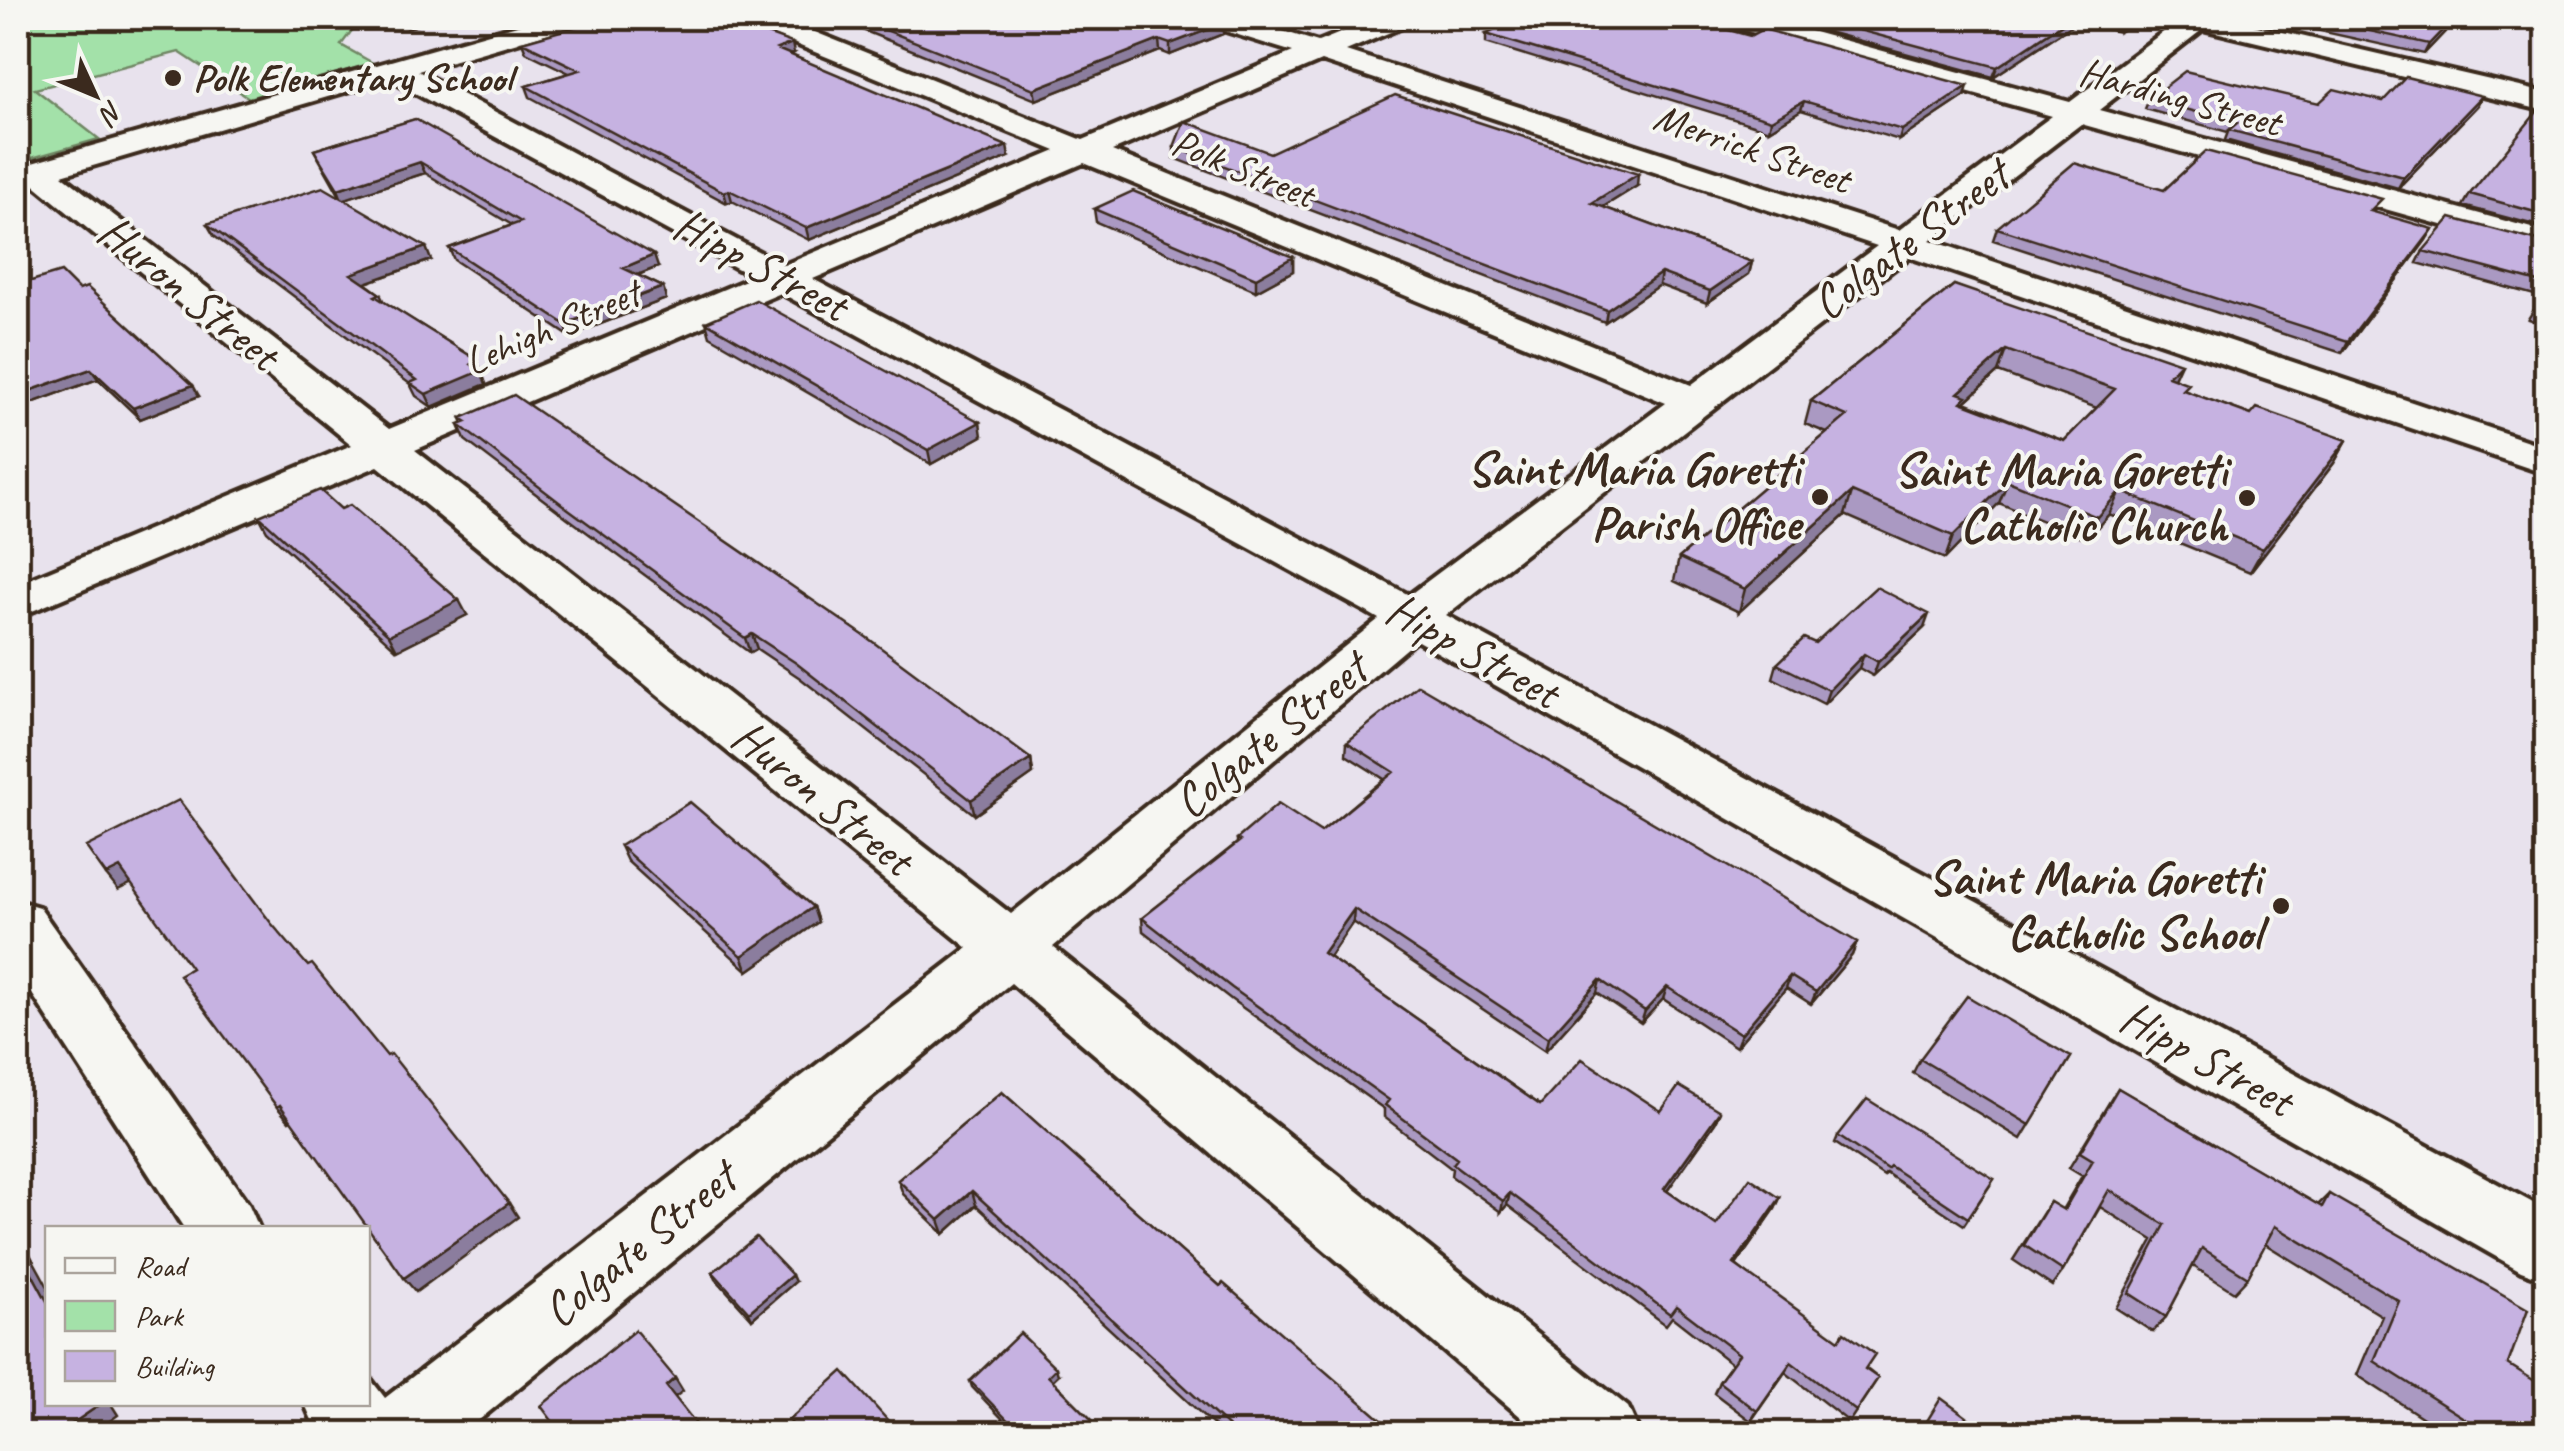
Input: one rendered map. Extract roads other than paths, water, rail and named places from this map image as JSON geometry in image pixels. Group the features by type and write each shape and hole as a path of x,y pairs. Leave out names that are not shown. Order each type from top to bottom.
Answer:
{"street":[{"path":"27,174 570,18"},
{"name":"Polk Street","path":"758,18 1696,401"},
{"name":"Merrick Street","path":"1213,18 1904,244 2546,461"},
{"name":"Lehigh Street","path":"18,602 1399,18"},
{"name":"Harding Street","path":"1733,18 2546,243"},
{"path":"2196,18 2546,102"},
{"name":"Colgate Street","path":"401,1434 1011,948 1413,616 2196,18"},
{"name":"Hipp Street","path":"392,69 785,276 1413,616 2546,1247"},
{"name":"Huron Street","path":"27,174 384,448 1011,948 1600,1434"},
{"path":"18,924 223,1226"},
{"path":"344,1406 364,1434"}],"place":[{"name":"Polk Elementary School","path":"173,78"},
{"name":"Saint Maria Goretti Parish Office","path":"1820,497"},
{"name":"Saint Maria Goretti Catholic Church","path":"2247,498"},
{"name":"Saint Maria Goretti Catholic School","path":"2281,906"}]}
